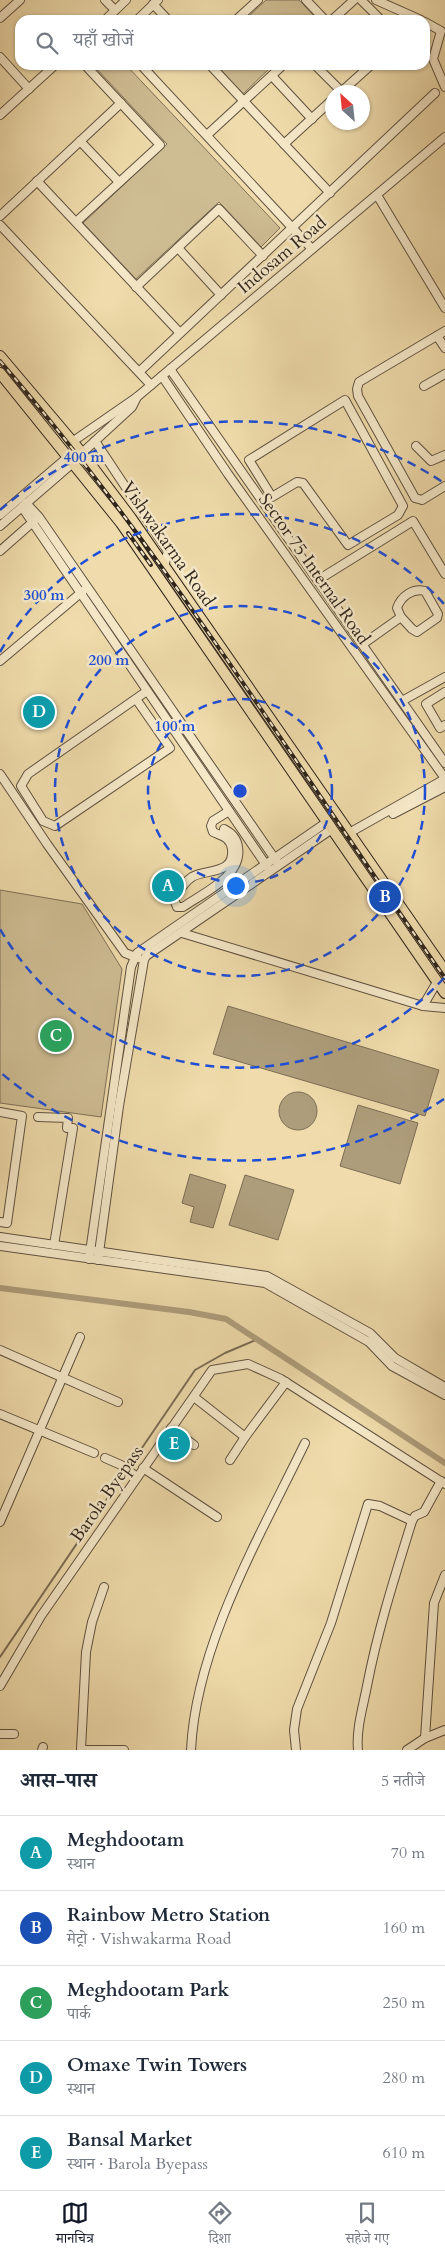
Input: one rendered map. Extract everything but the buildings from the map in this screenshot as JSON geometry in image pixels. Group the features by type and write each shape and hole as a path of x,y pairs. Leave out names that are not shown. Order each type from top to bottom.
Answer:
{"main road":[{"name":"Vishwakarma Road","path":"0,356 82,453 244,681 445,971"},
{"name":"Vishwakarma Road","path":"0,373 121,523 445,993"},
{"path":"222,670 228,667 230,662"},
{"path":"235,688 239,682 244,681"}],"street":[{"path":"0,18 20,0"},
{"path":"105,0 115,10"},
{"path":"110,15 126,0"},
{"path":"242,15 258,0"},
{"path":"306,0 320,15"},
{"path":"338,15 354,0"},
{"path":"361,0 376,15"},
{"path":"376,0 410,15"},
{"path":"142,15 155,2 164,15"},
{"path":"430,25 441,31 433,59 445,87"},
{"path":"0,57 29,89"},
{"path":"0,116 50,70"},
{"path":"76,222 160,145 90,70"},
{"path":"146,70 312,249"},
{"path":"215,70 330,193"},
{"path":"207,135 278,70"},
{"path":"320,70 334,85"},
{"path":"348,85 364,70"},
{"path":"272,76 312,119"},
{"path":"138,372 294,228 435,93"},
{"path":"0,216 121,103"},
{"path":"284,144 325,107"},
{"name":"Indosam Road","path":"72,442 137,397 445,137"},
{"path":"80,141 119,182"},
{"path":"37,181 180,333"},
{"path":"377,195 445,308"},
{"path":"136,287 219,209 263,256"},
{"path":"0,225 151,385"},
{"path":"178,248 221,295"},
{"path":"445,331 442,342 358,382 356,389 358,396 415,498 422,500 445,486"},
{"name":"Sector 75 Internal Road","path":"170,369 445,763"},
{"path":"424,386 445,374"},
{"name":"Sector 75 Internal Road","path":"162,376 228,474 444,781"},
{"name":"Indosam Road","path":"82,453 132,407 137,397"},
{"path":"264,503 297,482 303,483 348,545 398,515 403,506 345,400 249,460 272,497"},
{"path":"94,441 168,551 164,567"},
{"path":"416,446 431,461 445,455"},
{"path":"0,526 71,459"},
{"path":"0,515 71,459"},
{"path":"24,505 39,516 147,691 270,872"},
{"path":"24,505 32,523 84,590 277,862"},
{"path":"0,551 39,516"},
{"path":"318,580 413,521 445,574"},
{"path":"417,589 425,591 438,614 437,618 417,632 412,630 401,617 397,608 398,603 404,596 417,589"},
{"path":"0,661 84,590"},
{"path":"362,644 401,617"},
{"path":"402,701 445,677"},
{"path":"136,699 170,748 55,826 42,821 21,786 28,774 147,691"},
{"path":"427,737 443,727 426,704 445,692"},
{"path":"187,750 194,744"},
{"path":"0,774 47,844 125,953 134,958 144,960"},
{"path":"351,835 444,781"},
{"path":"229,811 211,823 211,828 216,834 235,820"},
{"path":"217,819 224,822 223,830 230,844 232,857 224,868 208,874 199,874 186,882 174,899 174,904 177,907 183,907 232,873 238,860 239,850 236,840 223,830"},
{"path":"89,1254 134,958 137,953 266,865 277,862 330,826"},
{"path":"99,1256 119,1106 144,960 146,956 270,872 277,862"},
{"path":"208,874 214,886"},
{"path":"182,933 422,1006 443,1010"},
{"path":"422,1006 438,982"},
{"path":"0,1112 22,1116 7,1223 0,1222"},
{"path":"38,1117 68,1118 66,1128 73,1128 54,1245"},
{"path":"0,1237 54,1245 99,1256 266,1283 369,1342 392,1366 445,1395"},
{"path":"0,1246 89,1254"},
{"path":"99,1256 267,1276 370,1333 395,1358 445,1387"},
{"path":"0,1522 80,1337"},
{"path":"0,1350 118,1402"},
{"name":"Barola Byepass","path":"0,1686 42,1616 135,1475 143,1468 212,1370 248,1364 286,1382 443,1483"},
{"path":"230,1460 286,1382"},
{"path":"194,1397 245,1437"},
{"path":"0,1414 94,1453"},
{"path":"172,1428 194,1445"},
{"path":"191,1750 192,1723 210,1651 242,1573 305,1443"},
{"path":"105,1458 121,1465 135,1475"},
{"path":"143,1468 217,1516"},
{"path":"358,1750 361,1714 378,1630 412,1521 415,1516 424,1512 443,1483"},
{"path":"296,1750 294,1730 297,1709 331,1623 368,1504 380,1506 412,1521"},
{"path":"425,1738 434,1604 445,1575"},
{"path":"104,1587 92,1622 86,1652 81,1750 124,1750"},
{"path":"407,1750 425,1738 445,1730"},
{"path":"0,1734 14,1734"}],"shaded area":[{"path":"266,0 299,0 313,15 250,15"},
{"path":"98,70 131,70 280,228 261,247 219,202 136,279 83,223 167,144"},
{"path":"221,70 268,70 243,94"},
{"path":"0,890 82,904 122,969 101,1117 0,1103"},
{"path":"228,1006 439,1070 425,1116 213,1054"},
{"path":"298,1092 311,1098 317,1111 311,1124 298,1130 285,1124 279,1111 285,1098"},
{"path":"358,1105 418,1123 400,1184 340,1166"},
{"path":"190,1174 226,1185 213,1228 190,1222 194,1207 182,1203"},
{"path":"245,1175 294,1190 278,1240 229,1225"}],"waterway":[{"path":"0,1288 189,1312 226,1319 445,1463"},
{"path":"129,1467 195,1370 225,1353 256,1340"},
{"path":"0,1657 126,1471"}],"railway":[{"path":"0,361 61,434 175,586 445,978"},
{"path":"128,533 151,565"}],"place":[{"name":"Omaxe Twin Towers","path":"39,712"},
{"name":"Meghdootam","path":"168,886"},
{"name":"Rainbow Metro Station","path":"385,897"},
{"name":"Meghdootam Park","path":"56,1036"},
{"name":"Bansal Market","path":"174,1444"}]}
